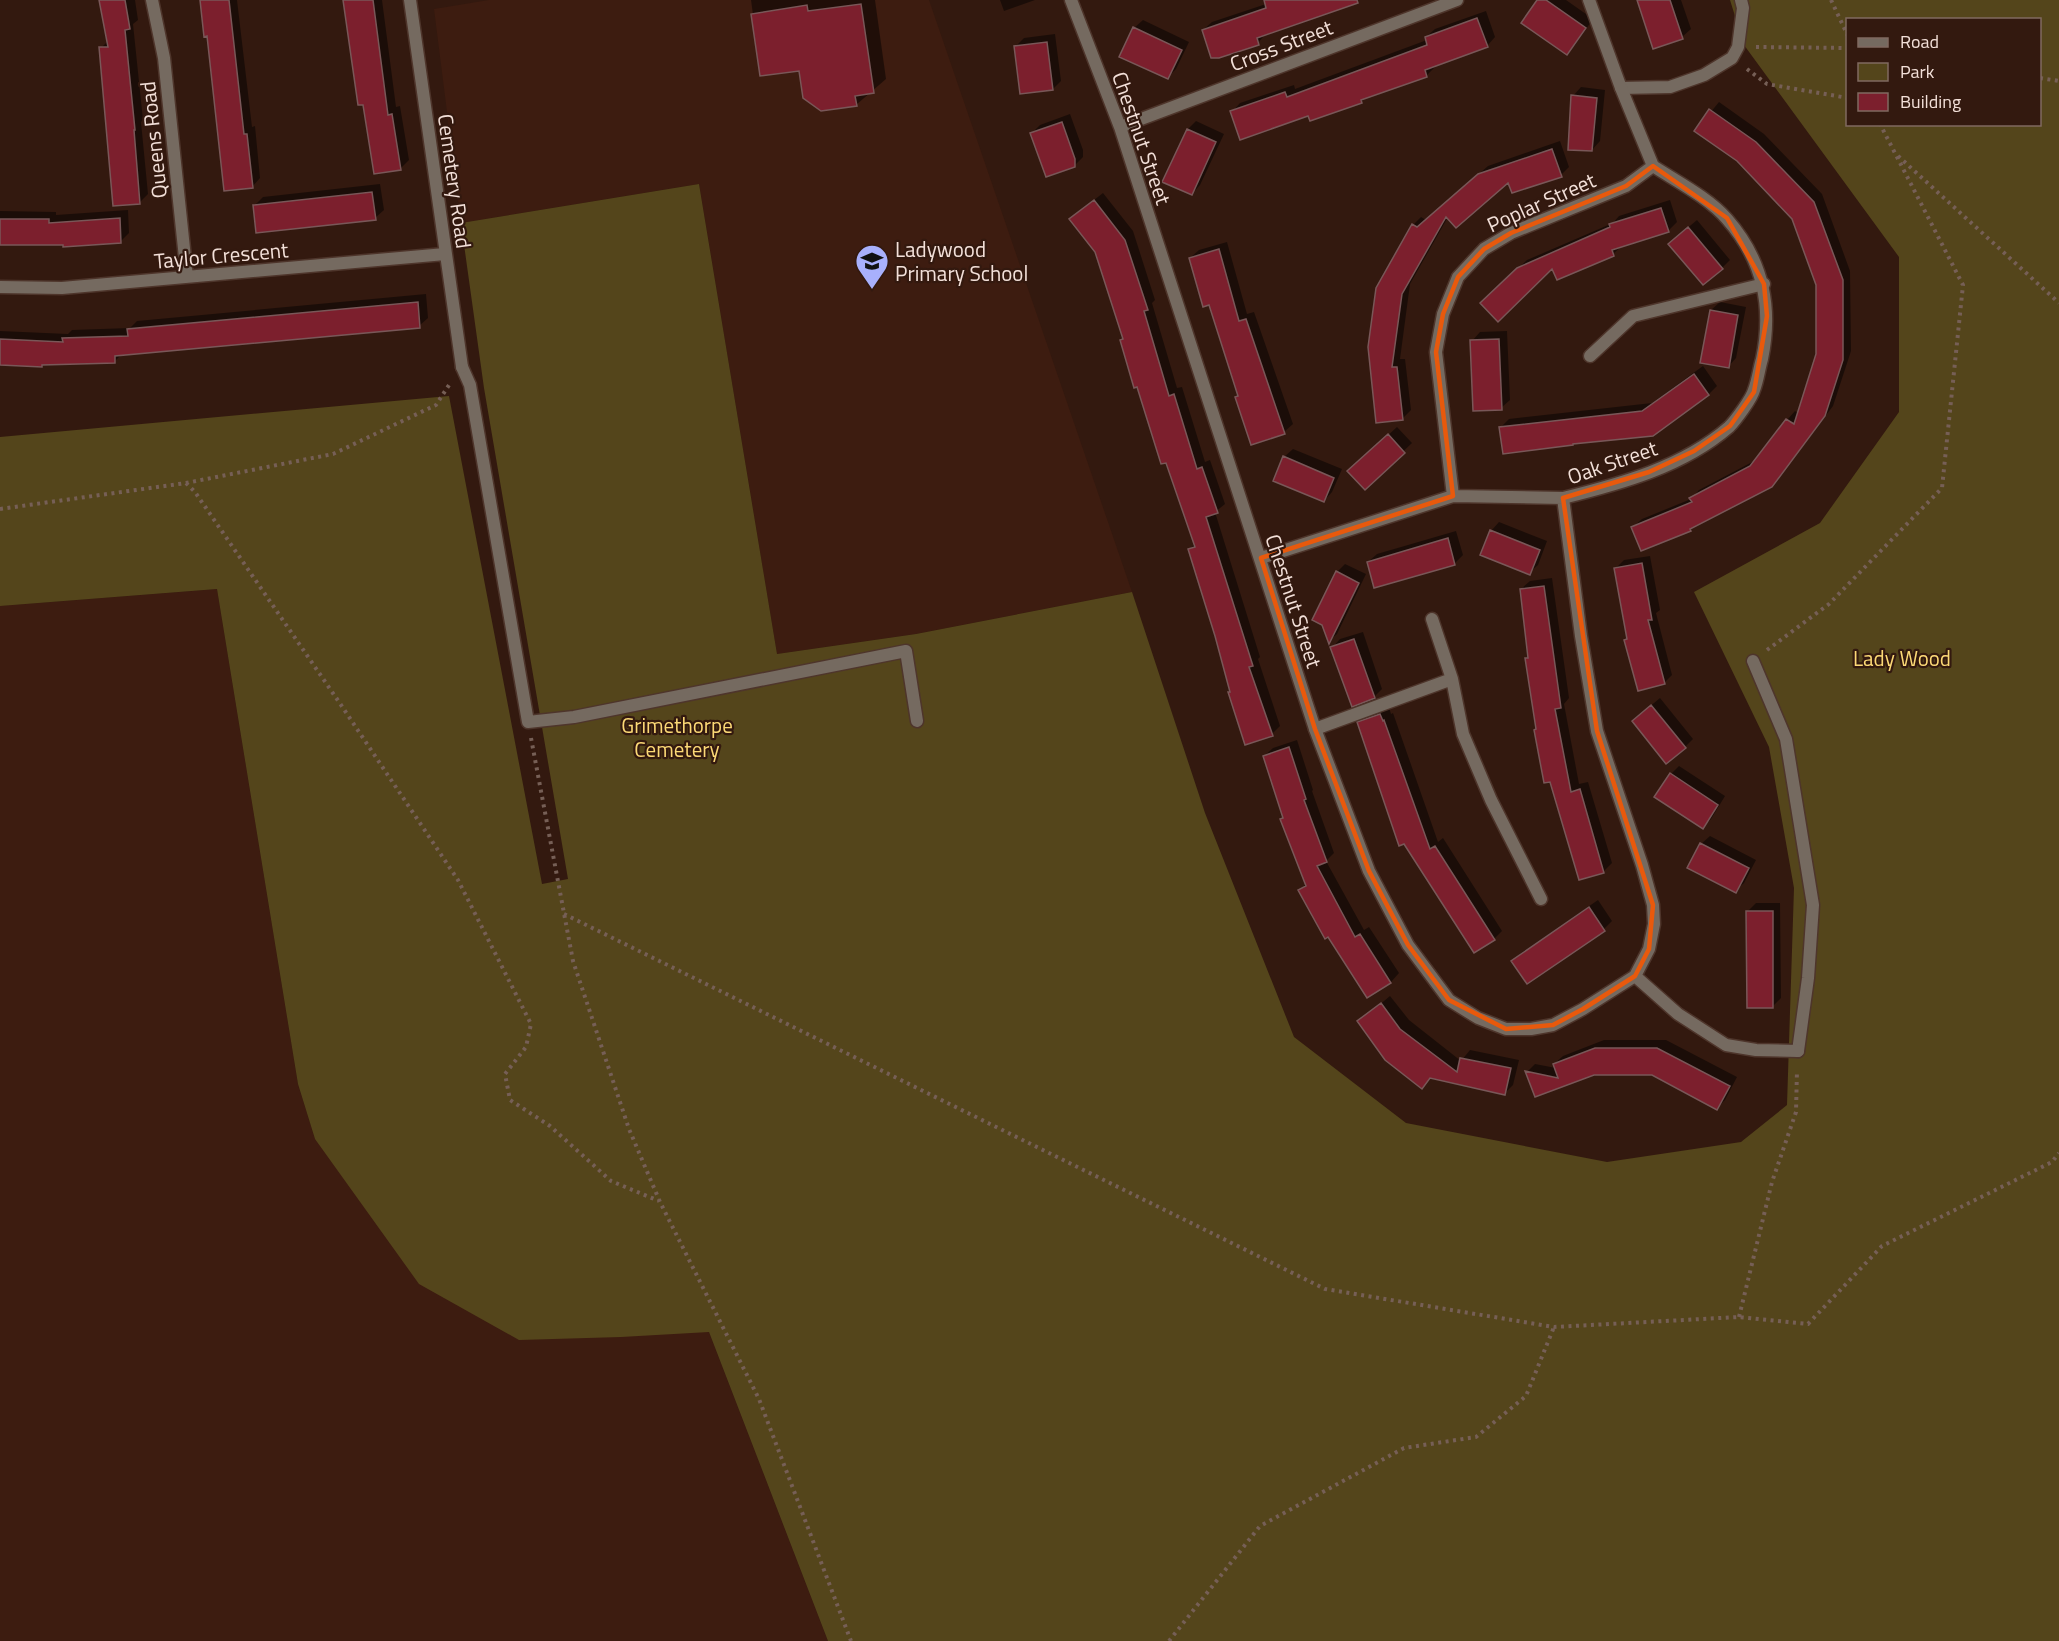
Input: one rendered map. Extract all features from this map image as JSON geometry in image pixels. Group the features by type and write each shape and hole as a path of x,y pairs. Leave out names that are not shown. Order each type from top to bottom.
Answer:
{"street":[{"name":"Queens Road","path":"152,0 164,58 187,277"},
{"name":"Cemetery Road","path":"410,0 462,366 470,386 528,722"},
{"name":"Chestnut Street","path":"1071,0 1120,127 1315,729 1369,871 1408,945 1449,1000 1478,1018 1506,1029 1531,1029 1553,1025 1635,976"},
{"name":"Cross Street","path":"1120,127 1457,0"},
{"path":"1589,0 1653,166"},
{"path":"1621,88 1670,87 1704,75 1734,52 1743,8 1741,0"},
{"name":"Oak Street","path":"1635,976 1649,949 1654,924 1653,904 1597,731 1581,636 1563,498 1613,486 1649,472 1695,451 1730,426 1754,392 1763,352 1767,316 1764,284 1749,250 1727,218 1700,196 1653,166"},
{"name":"Poplar Street","path":"1453,496 1436,352 1443,314 1458,277 1484,249 1511,233 1626,186 1653,166"},
{"name":"Taylor Crescent","path":"0,287 62,288 445,254"},
{"path":"1590,356 1633,316 1764,284"},
{"path":"1261,558 1453,496 1563,498"},
{"path":"1431,619 1452,679 1462,734 1491,800 1541,900"},
{"path":"528,722 574,717 906,651 917,721"},
{"path":"1635,976 1678,1014 1725,1045 1756,1050 1798,1051 1808,978 1813,905 1786,739 1753,661"},
{"path":"1315,729 1452,679"}],"path":[{"path":"1831,0 1846,32"},
{"path":"1734,52 1846,48"},
{"path":"1734,52 1767,84 1846,98"},
{"path":"2041,78 2059,81"},
{"path":"1753,661 1829,604 1942,488 1963,285 1881,126"},
{"path":"1895,153 2059,303"},
{"path":"0,509 186,483 333,454 436,405 462,366"},
{"path":"186,483 195,492 339,702 458,880 531,1024 526,1047 505,1074 510,1100 550,1126 611,1181 660,1202"},
{"path":"528,722 573,961 625,1117 660,1202 759,1399 851,1641"},
{"path":"564,914 1325,1289 1554,1327 1738,1317 1808,1324 1882,1246 2052,1162 2059,1153"},
{"path":"1738,1317 1772,1182 1796,1112 1798,1051"},
{"path":"1169,1641 1260,1526 1404,1448 1476,1437 1526,1396 1554,1327"}],"highlighted area":[{"path":"1653,166 1727,218 1764,284 1767,316 1754,392 1730,426 1694,451 1649,472 1563,498 1597,731 1653,905 1649,949 1635,976 1583,1009 1553,1025 1506,1029 1449,1000 1408,945 1369,871 1315,729 1261,558 1453,496 1436,352 1443,314 1458,277 1484,249 1511,233 1626,186"}],"shaded area":[{"name":"Ladywood Primary School","path":"489,0 929,0 1132,592 916,634 777,654 699,184 461,223 434,9"},
{"path":"217,589 298,1084 315,1139 709,1332 828,1641 0,1641 0,606"}],"green space":[{"path":"1730,0 2059,0 2059,1641 828,1641 709,1332 519,1340 419,1284 315,1139 298,1084 217,589 0,606 0,437 449,396 542,884 568,879 484,388 461,223 699,184 777,654 916,634 1132,592 1205,813 1294,1037 1406,1123 1607,1162 1741,1142 1787,1105 1794,888 1769,747 1694,592 1820,523 1899,412 1899,257 1744,45"}],"building":[{"path":"99,0 125,0 130,29 125,30 140,204 113,206 99,47 108,47"},
{"path":"200,0 229,0 244,134 247,134 253,188 224,191 207,36 204,37"},
{"path":"343,0 373,0 388,115 392,114 401,170 374,174 363,105 358,105"},
{"path":"1264,0 1357,0 1358,3 1257,38 1259,45 1219,58 1211,58 1202,30 1266,8"},
{"path":"1537,0 1546,0 1586,28 1567,55 1521,23"},
{"path":"1637,0 1670,0 1683,39 1653,49"},
{"path":"861,4 874,93 855,96 857,106 821,111 803,98 799,71 760,76 751,14 807,5 808,11"},
{"path":"1477,18 1488,47 1425,70 1427,77 1361,100 1362,103 1310,121 1308,116 1240,140 1230,111 1285,92 1287,97 1427,45 1425,37"},
{"path":"1133,27 1182,50 1168,79 1119,57"},
{"path":"1047,42 1053,90 1020,94 1014,46"},
{"path":"1571,95 1597,98 1592,151 1568,150"},
{"path":"1709,109 1756,142 1814,202 1843,280 1843,360 1825,416 1772,487 1690,529 1691,531 1641,551 1631,527 1692,502 1689,498 1750,466 1786,419 1794,424 1816,354 1816,285 1792,219 1737,161 1694,131"},
{"path":"1062,122 1075,159 1075,167 1046,177 1030,133"},
{"path":"1187,129 1216,142 1192,195 1162,182"},
{"path":"1552,149 1562,177 1512,193 1508,183 1456,228 1446,217 1402,294 1392,367 1397,367 1403,420 1376,423 1368,347 1376,288 1412,224 1417,227 1478,174"},
{"path":"372,192 376,220 256,233 253,205"},
{"path":"1094,200 1125,240 1148,310 1144,311 1169,396 1174,394 1197,469 1202,467 1218,513 1206,517 1253,666 1249,667 1273,736 1245,745 1188,549 1195,547 1166,463 1161,464 1137,387 1134,388 1120,340 1123,339 1095,252 1069,219"},
{"path":"1661,208 1669,232 1612,250 1614,256 1557,280 1552,269 1498,322 1480,303 1517,268 1610,227 1609,224"},
{"path":"120,218 121,243 63,247 63,245 0,245 0,219 49,219 49,223"},
{"path":"1688,227 1723,269 1703,285 1668,244"},
{"path":"1219,249 1239,321 1246,319 1285,434 1251,445 1209,305 1203,307 1189,258"},
{"path":"418,302 420,328 115,356 115,363 42,365 42,367 0,365 0,339 63,342 62,338 128,336 127,329"},
{"path":"1710,310 1738,315 1729,368 1700,363"},
{"path":"1499,339 1502,410 1473,411 1470,340"},
{"path":"1694,374 1709,395 1653,436 1503,454 1499,427 1642,411"},
{"path":"1388,434 1405,453 1365,490 1347,471"},
{"path":"1283,456 1334,478 1324,502 1273,481"},
{"path":"1490,530 1540,550 1530,575 1480,555"},
{"path":"1448,538 1455,565 1374,588 1367,562"},
{"path":"1642,563 1652,620 1648,620 1665,684 1638,691 1624,640 1627,639 1614,568"},
{"path":"1336,571 1359,583 1329,644 1322,625 1312,620"},
{"path":"1544,586 1561,708 1555,709 1571,792 1580,789 1604,873 1579,880 1550,782 1544,783 1534,730 1536,729 1525,658 1528,658 1520,589"},
{"path":"1354,639 1375,698 1352,707 1330,647"},
{"path":"1651,705 1686,748 1666,764 1632,721"},
{"path":"1380,714 1430,849 1435,846 1495,940 1474,953 1404,844 1399,846 1357,722"},
{"path":"1289,747 1306,799 1304,800 1327,862 1317,866 1355,937 1360,934 1391,983 1367,998 1328,937 1325,939 1298,890 1306,886 1280,819 1283,818 1263,756"},
{"path":"1670,773 1718,805 1703,829 1654,797"},
{"path":"1700,843 1749,868 1736,893 1687,868"},
{"path":"1589,907 1605,931 1527,984 1511,961"},
{"path":"1746,911 1773,911 1773,1008 1747,1008"},
{"path":"1381,1003 1400,1029 1457,1072 1460,1058 1511,1068 1505,1095 1430,1078 1422,1089 1385,1060 1357,1021"},
{"path":"1595,1048 1657,1048 1730,1086 1717,1110 1652,1075 1594,1075 1535,1097 1525,1071 1558,1078 1553,1064"}],"place":[{"name":"Ladywood Primary School","path":"872,290"}],"park label":[{"name":"Lady Wood","path":"1902,658"},
{"name":"Grimethorpe Cemetery","path":"677,737"}]}
